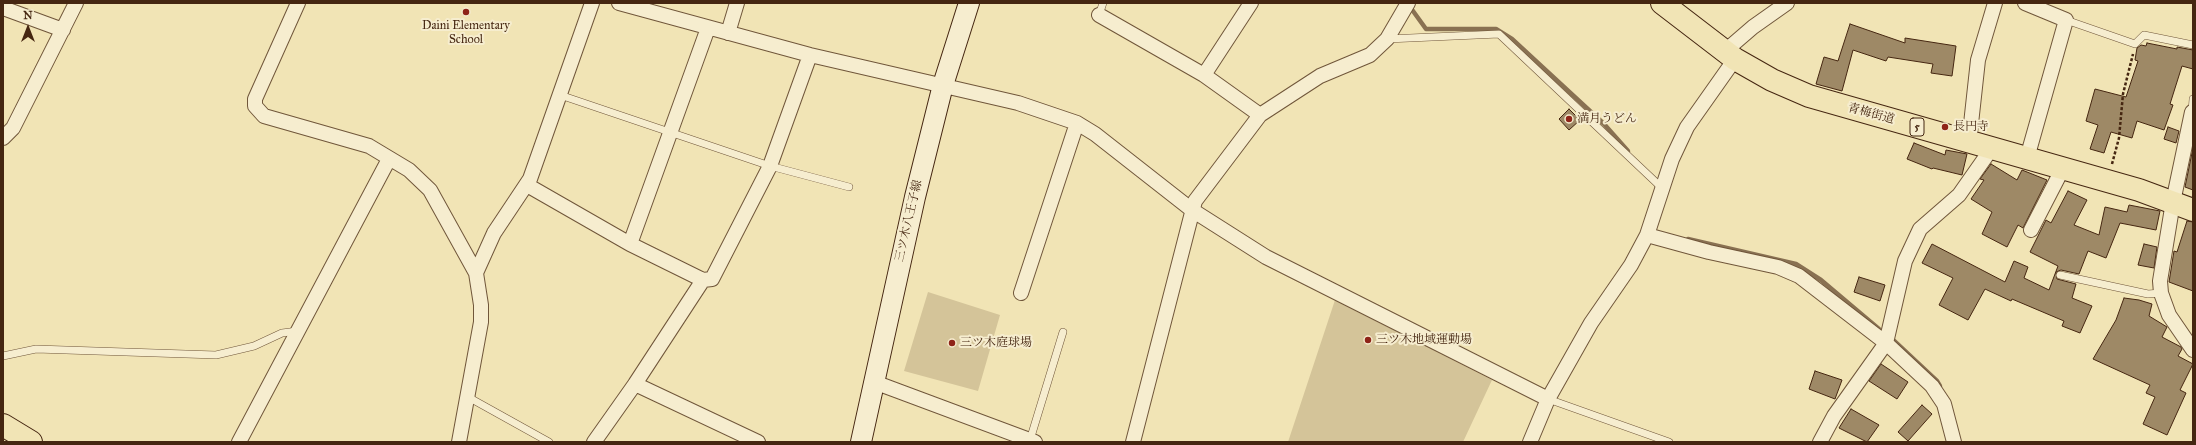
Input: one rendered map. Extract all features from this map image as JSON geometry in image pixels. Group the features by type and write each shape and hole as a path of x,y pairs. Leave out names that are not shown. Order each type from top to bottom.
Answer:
{"main road":[{"name":"三ツ木八王子線","path":"860,442 896,278 943,85 969,3"},
{"name":"青梅街道","path":"1662,3 1730,56 1772,80 1816,98 2108,180 2193,210"},
{"path":"3,425 30,442"}],"street":[{"path":"3,138 13,128 76,3"},
{"path":"298,3 255,99 257,109 264,116 369,146 409,170 430,190 476,273 481,322 468,397 458,442"},
{"path":"476,273 494,233 527,185 592,3"},
{"path":"619,3 810,55 1018,103 1077,123 1095,134 1192,210 1266,257 1548,399"},
{"path":"728,33 737,3"},
{"path":"1204,75 1251,3"},
{"path":"1133,442 1195,200 1260,115 1320,76 1370,55 1387,39 1408,3"},
{"path":"1530,442 1548,399 1591,323 1631,265 1647,235 1672,159 1687,127 1730,56 1753,27 1787,3"},
{"path":"1969,142 1978,60 1995,3"},
{"path":"2025,3 2066,20 2027,158"},
{"path":"3,8 63,30"},
{"path":"1101,9 1204,75 1260,115"},
{"path":"630,244 708,28"},
{"path":"527,185 630,244 703,280 712,279 770,166 810,55"},
{"path":"2192,105 2173,202 2162,269 2161,293 2169,315 2193,350"},
{"path":"1021,293 1077,123"},
{"path":"1820,442 1834,416 1887,339 1905,261 1920,229 1959,195 1992,148"},
{"path":"239,442 389,159"},
{"path":"2031,230 2063,168"},
{"path":"1647,235 1709,252 1778,267 1799,276 1887,339 1932,386 1944,404 1954,442"},
{"path":"594,442 635,384 703,280"},
{"path":"874,382 1032,441"},
{"path":"635,384 758,442"}],"lane":[{"path":"2066,20 2135,44 2144,35 2193,45"},
{"path":"1387,39 1499,34 1662,188"},
{"path":"560,95 670,130 770,166 849,187"},
{"path":"2060,275 2148,294 2161,293"},
{"path":"3,356 36,349 216,355 254,346 282,333 298,331"},
{"path":"1032,441 1063,332"},
{"path":"468,397 549,442"},
{"path":"1548,399 1669,442"}],"path":[{"path":"2108,180 2119,138 2123,94 2135,44"}],"shaded area":[{"name":"三ツ木庭球場","path":"928,292 1000,315 978,391 904,371"},
{"name":"三ツ木地域運動場","path":"1335,300 1492,380 1463,442 1288,442"}],"building":[{"path":"1850,24 1905,43 1905,38 1956,46 1952,76 1931,73 1933,64 1888,57 1886,61 1853,50 1842,91 1816,84 1824,57 1838,61"},
{"path":"2147,43 2177,49 2177,47 2193,50 2193,69 2182,66 2170,104 2173,105 2164,130 2137,121 2132,138 2111,132 2104,153 2090,149 2098,125 2086,121 2095,89 2126,97 2138,61 2135,60 2137,48 2141,45 2146,46"},
{"path":"1569,109 1580,120 1569,130 1559,119"},
{"path":"2168,127 2179,131 2176,143 2164,139"},
{"path":"1914,143 1945,155 1946,150 1967,154 1962,175 1932,169 1907,159"},
{"path":"2193,148 2193,190 2185,187"},
{"path":"1991,164 2017,180 2022,170 2047,180 2023,228 2018,225 2007,247 1982,234 1992,212 1971,199 1984,180 1980,179"},
{"path":"2068,191 2087,200 2074,225 2099,235 2105,207 2127,212 2129,205 2160,211 2156,230 2120,223 2106,258 2088,251 2079,274 2061,270 2056,272 2057,279 2076,284 2072,298 2092,306 2080,333 2062,326 2064,321 2012,299 2011,301 1985,289 1968,320 1939,305 1953,278 1922,263 1932,244 2005,282 2014,261 2028,267 2024,278 2049,290 2058,266 2030,252 2046,220 2051,223"},
{"path":"2187,221 2193,222 2193,291 2169,282 2174,251 2177,252"},
{"path":"2144,244 2157,247 2154,268 2138,265"},
{"path":"1859,277 1885,285 1880,301 1854,292"},
{"path":"2124,298 2152,304 2149,316 2167,327 2162,337 2181,347 2182,349 2178,356 2193,364 2180,390 2186,393 2167,435 2143,424 2155,397 2146,393 2150,385 2093,359 2116,320"},
{"path":"1881,364 1908,382 1897,399 1869,381"},
{"path":"1815,371 1842,380 1835,399 1809,389"},
{"path":"1922,405 1932,414 1908,441 1898,432"},
{"path":"1851,409 1879,425 1867,442 1839,428"}],"waterway":[{"path":"1413,11 1426,29 1496,29 1512,39 1604,124 1628,151"},
{"path":"1688,239 1796,264 1821,280 1879,329"},
{"path":"1890,337 1937,381 1940,386"}],"place":[{"name":"Daini Elementary School","path":"466,12"},
{"name":"満月うどん","path":"1569,119"},
{"name":"長円寺","path":"1945,127"},
{"name":"三ツ木地域運動場","path":"1368,340"},
{"name":"三ツ木庭球場","path":"952,343"}]}
